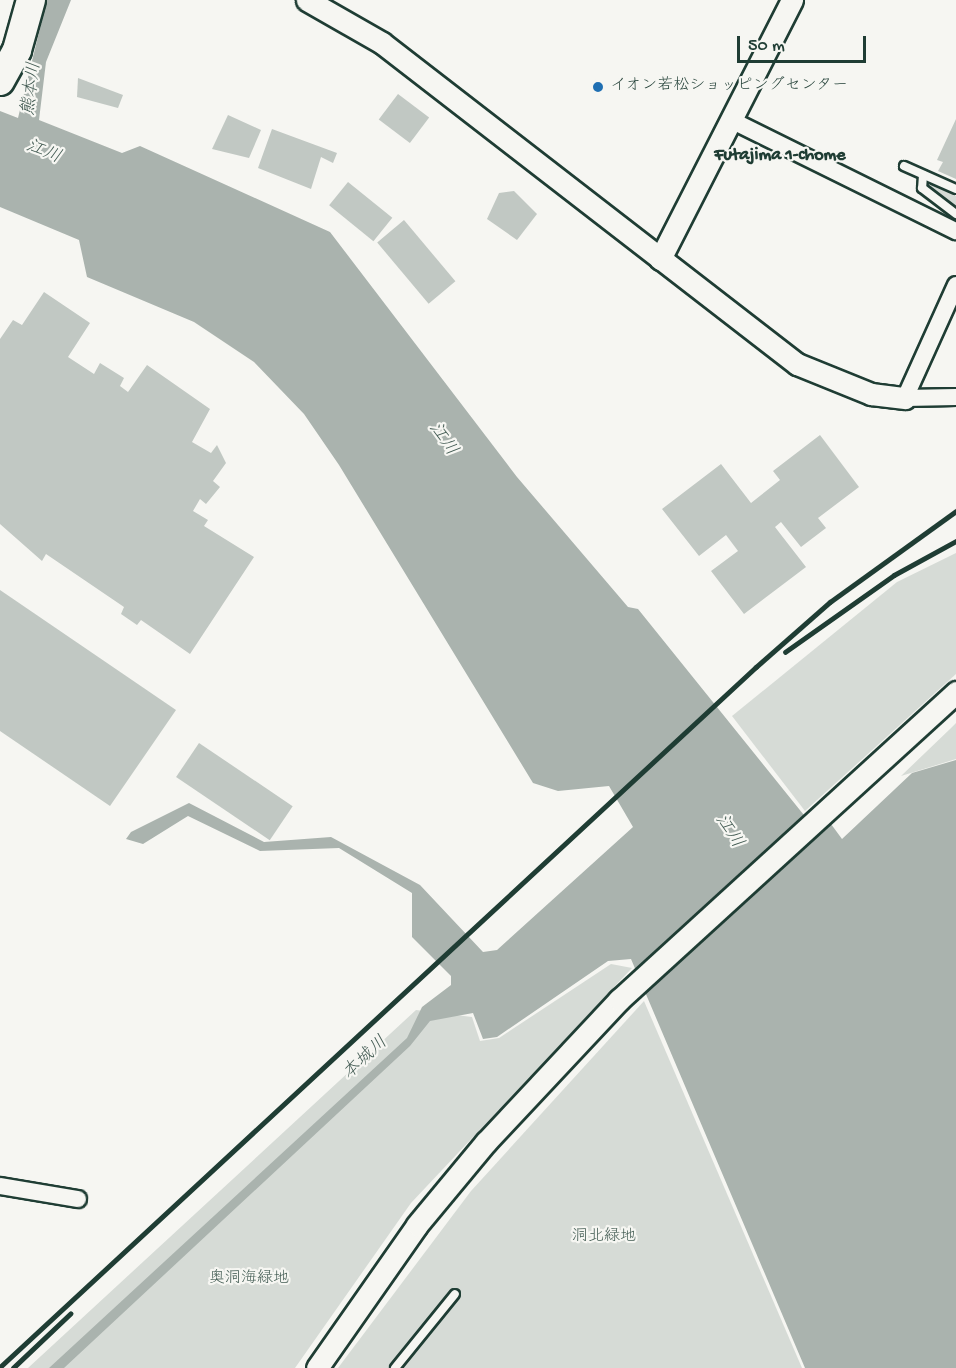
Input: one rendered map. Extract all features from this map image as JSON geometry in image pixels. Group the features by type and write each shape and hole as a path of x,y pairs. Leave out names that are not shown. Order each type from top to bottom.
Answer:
{"highway":[{"path":"0,81 17,50 31,0"}],"street":[{"path":"307,0 382,43 797,364 859,391 905,398 956,396"},
{"path":"660,259 733,121 792,0"},
{"path":"733,121 956,231"},
{"path":"905,398 956,285"},
{"path":"317,1368 417,1226 486,1142 619,1000 956,692"},
{"path":"0,1186 78,1199"}],"lane":[{"path":"904,165 956,189"},
{"path":"923,175 922,188 956,214"},
{"path":"396,1368 454,1294"}],"green space":[{"path":"932,184 956,196 956,209 928,187"},
{"path":"956,553 956,674 805,811 732,716 897,582"},
{"path":"956,723 956,759 901,776 950,729"},
{"name":"奥洞海緑地","path":"611,964 632,968 411,1203 295,1368 28,1368 416,1010 472,1017 480,1041 499,1038"},
{"name":"洞北緑地","path":"644,1001 802,1368 338,1368 471,1191"}],"water":[{"path":"47,0 71,0 46,62 39,120 122,153 140,146 330,232 517,477 628,607 638,609 820,835 831,824 842,839 912,773 956,760 956,1368 805,1368 631,959 608,961 497,1037 483,1039 473,1013 430,1021 410,1046 64,1368 49,1368 407,1038 422,1007 451,985 451,976 412,937 412,893 339,848 260,851 188,816 143,844 126,839 131,832 189,803 264,842 331,837 420,885 483,952 497,950 633,827 609,786 558,791 533,783 339,465 304,414 254,362 194,322 87,277 79,240 0,207 0,111 18,118"}],"building":[{"path":"78,78 123,95 118,108 77,97"},
{"path":"398,94 429,117 410,143 379,120"},
{"path":"228,115 261,130 249,158 212,149"},
{"path":"956,119 956,179 938,171 943,162 937,160"},
{"path":"272,129 337,153 333,163 321,157 311,189 258,168"},
{"path":"348,182 392,218 373,241 329,205"},
{"path":"514,191 537,214 517,240 487,219 499,193"},
{"path":"404,220 455,281 429,304 377,242"},
{"path":"44,292 90,323 68,357 94,374 100,363 124,378 120,386 128,392 147,365 210,409 192,442 211,453 217,445 226,463 213,481 220,487 206,504 200,499 193,511 208,520 204,526 254,557 190,654 141,620 137,625 121,614 124,607 46,554 42,561 0,524 0,339 13,320 22,325"},
{"path":"820,435 859,487 818,518 826,528 801,547 781,522 775,527 806,567 744,614 711,571 738,551 726,535 699,556 662,509 721,464 751,503 780,480 773,471"},
{"path":"0,590 176,710 110,806 0,731"},
{"path":"199,743 293,806 270,840 176,777"}],"railway":[{"path":"0,1367 756,667 830,602 956,511"},
{"path":"785,652 894,575 956,541"},
{"path":"13,1368 70,1314"}],"place":[{"name":"イオン若松ショッピングセンター","path":"598,87"}],"district":[{"name":"Futajima 1-chome","path":"780,156"}],"water label":[{"name":"熊本川","path":"33,89"},
{"name":"江川","path":"43,153"},
{"name":"江川","path":"442,440"},
{"name":"江川","path":"728,832"},
{"name":"本城川","path":"366,1059"}]}
